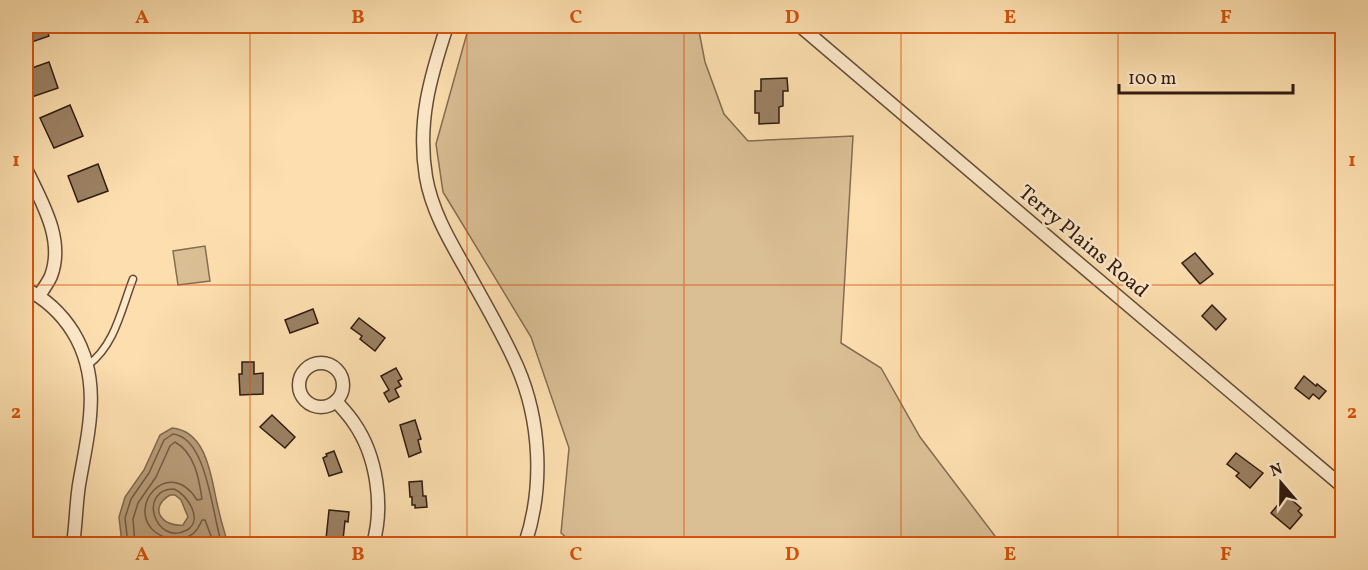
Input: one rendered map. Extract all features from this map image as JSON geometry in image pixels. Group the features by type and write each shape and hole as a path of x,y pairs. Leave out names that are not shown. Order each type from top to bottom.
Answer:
{"street":[{"path":"447,26 429,81 425,102 422,139 426,178 433,204 446,232 518,368 532,412 538,468 536,500 525,544"},
{"name":"Terry Plains Road","path":"800,26 1342,486"},
{"path":"26,169 51,225 54,244 51,276 39,296"},
{"path":"26,289 39,296 67,322 81,345 91,375 92,401 73,544"},
{"path":"336,401 355,424 372,462 377,488 378,511 373,544"}],"lane":[{"path":"88,366 99,357 110,342 133,279"}],"shaded area":[{"path":"469,26 698,26 705,62 724,114 748,141 853,136 841,343 881,368 920,437 1001,544 574,544 561,533 569,448 531,337 443,192 436,144"},
{"path":"205,246 210,281 178,285 173,251"}],"water":[{"path":"172,428 184,431 200,446 209,469 228,544 122,544 119,517 125,497 144,470 160,435","holes":["170,495 175,495 181,500 188,517 183,525 169,523 160,516 160,505 163,500"]}],"building":[{"path":"26,26 45,26 49,36 26,44"},
{"path":"49,62 58,88 26,99 26,70"},
{"path":"787,78 788,91 783,91 783,106 779,107 779,123 759,124 759,113 755,113 755,91 761,91 761,79"},
{"path":"70,105 83,136 54,148 40,118"},
{"path":"98,164 108,191 78,202 68,176"},
{"path":"1195,253 1213,274 1200,284 1182,263"},
{"path":"1212,305 1226,319 1216,330 1202,316"},
{"path":"313,309 318,323 290,333 285,320"},
{"path":"359,318 385,338 375,351 360,339 362,336 351,328"},
{"path":"242,362 254,362 254,374 263,373 263,394 240,395 239,374 242,374"},
{"path":"396,368 402,379 398,381 401,386 395,389 399,397 389,402 384,393 389,390 381,376"},
{"path":"1304,376 1326,391 1319,399 1313,394 1309,399 1295,388"},
{"path":"272,415 295,437 285,448 260,427"},
{"path":"415,420 421,439 418,440 421,452 409,457 400,425"},
{"path":"334,451 342,472 329,476 323,458"},
{"path":"1236,453 1263,473 1250,488 1236,476 1239,473 1227,464"},
{"path":"422,481 423,496 426,496 427,507 415,508 415,505 412,505 412,497 410,497 409,482"},
{"path":"1286,495 1301,508 1298,511 1302,515 1290,529 1271,513"},
{"path":"329,510 349,512 348,522 345,521 343,540 326,539"}]}
